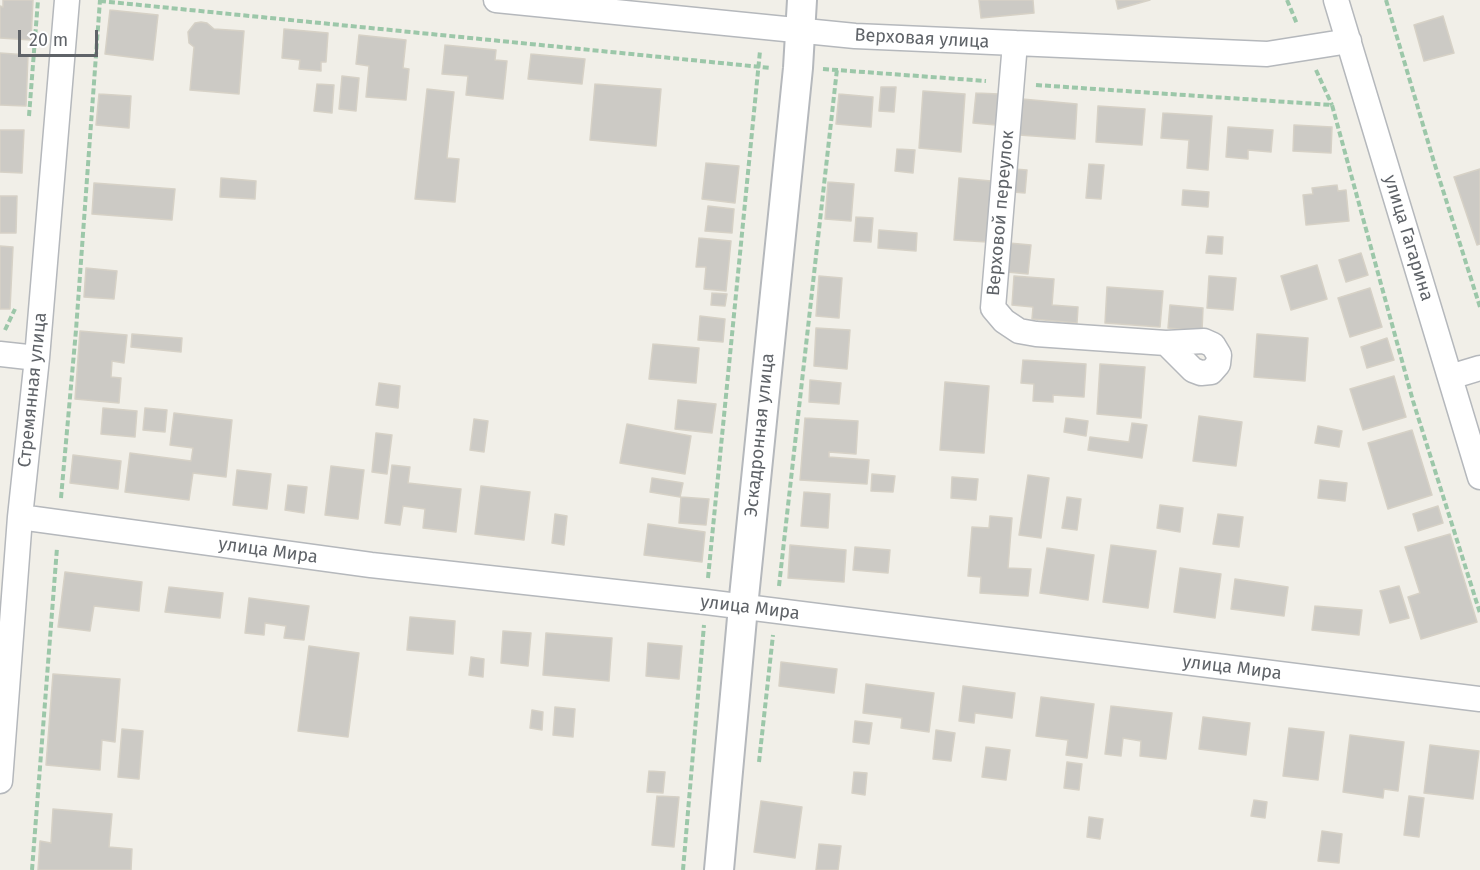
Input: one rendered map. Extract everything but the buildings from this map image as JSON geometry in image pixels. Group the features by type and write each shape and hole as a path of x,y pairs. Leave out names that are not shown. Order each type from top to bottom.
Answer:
{"street":[{"name":"Стремянная улица","path":"0,781 20,517 38,358 67,0"},
{"name":"Верховая улица","path":"496,0 855,36 1267,54 1349,42"},
{"name":"Эскадронная улица","path":"719,870 743,607 798,68 802,0"},
{"name":"улица Гагарина","path":"1336,0 1480,477"},
{"name":"Верховой переулок","path":"1015,43 993,308 1004,321 1018,331 1166,343"},
{"path":"2,342 38,358"},
{"path":"1450,377 1480,368"},
{"name":"улица Мира","path":"20,517 371,565 706,602 1480,699"}],"path":[{"path":"29,126 38,0"},
{"path":"1386,0 1480,307"},
{"path":"32,870 100,1 758,68 837,69 1332,105 1413,401 1480,613"},
{"path":"682,870 763,27"},
{"path":"759,764 837,69"},
{"path":"2,342 15,310 15,298"}]}
